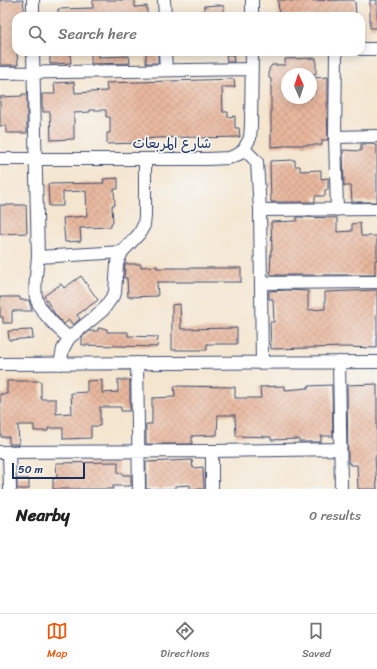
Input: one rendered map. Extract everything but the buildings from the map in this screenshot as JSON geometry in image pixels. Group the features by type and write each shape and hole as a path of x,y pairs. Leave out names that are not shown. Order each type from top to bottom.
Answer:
{"street":[{"path":"33,0 33,12"},
{"path":"164,0 165,12"},
{"path":"252,0 252,12"},
{"path":"365,49 377,49"},
{"path":"33,56 38,257 36,298 57,329 69,338"},
{"path":"165,56 166,70"},
{"path":"252,56 250,138 244,149 257,162 260,210 262,362"},
{"path":"336,56 337,210"},
{"path":"0,73 252,69"},
{"path":"336,137 377,136"},
{"name":"شارع المربعات","path":"0,159 229,158 239,154 244,149"},
{"path":"60,364 63,349 69,338 103,310 115,293 117,264 122,252 139,234 144,225 145,159"},
{"path":"260,210 377,209"},
{"path":"38,257 122,252"},
{"path":"261,284 377,282"},
{"path":"339,362 340,489"},
{"path":"0,364 377,362"},
{"path":"137,363 139,489"},
{"path":"10,489 5,452 340,449"},
{"path":"212,451 212,489"}]}
